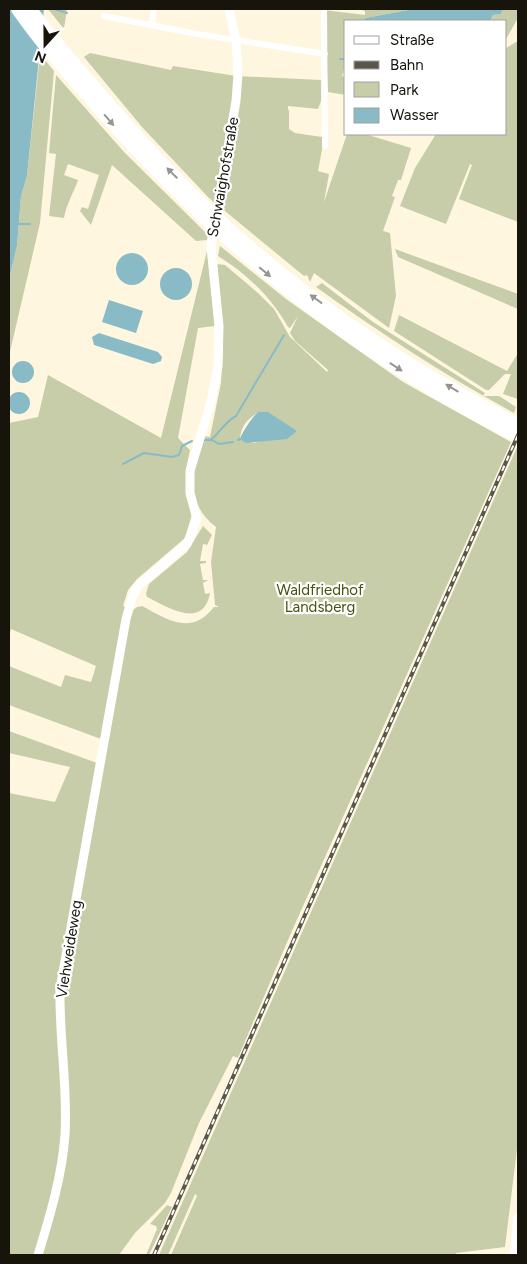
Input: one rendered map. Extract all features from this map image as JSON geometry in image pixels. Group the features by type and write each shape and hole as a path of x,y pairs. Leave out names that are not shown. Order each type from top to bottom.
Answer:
{"highway":[{"path":"17,9 81,80"},
{"path":"30,9 81,80 140,156 205,214 227,241 290,293 355,340 409,376 518,437"},
{"path":"205,214 230,228 295,283 362,331 471,399 518,424"}],"street":[{"path":"152,24 154,9"},
{"name":"Schwaighofstraße","path":"116,673 126,619 133,595 147,577 187,544 197,519 190,493 190,471 211,402 218,366 219,326 213,283 211,246 236,101 238,74 236,41 229,9"},
{"path":"324,9 325,146"},
{"path":"104,16 236,41 325,54"},
{"name":"Viehweideweg","path":"38,1255 58,1179 65,1135 60,989 116,673"},
{"path":"514,1255 518,1217"}],"green space":[{"path":"48,9 67,9 64,29"},
{"path":"359,9 436,9 408,10 365,18 365,20 344,20 344,69 342,76 344,77 344,95 328,92 324,10 365,15 365,11"},
{"path":"503,9 518,9 518,18 507,37 507,20 490,20 493,15 501,14"},
{"path":"518,41 518,222 459,199 472,165 470,164 446,224 400,206 415,168 435,135 507,135 507,47"},
{"path":"90,53 171,70 173,66 236,76 321,80 321,101 318,109 288,106 288,109 289,129 295,133 322,137 323,144 318,171 329,174 324,202 347,135 368,135 411,148 401,180 398,180 392,196 395,197 383,231 390,233 396,296 389,328 314,273 310,282 307,275 304,276 209,198 142,127 84,57"},
{"path":"40,54 54,71 40,223 9,356 9,279 17,246 21,196 27,176"},
{"path":"56,75 124,152 208,235 207,240 196,241 112,165 91,225 80,211 82,207 88,209 99,175 68,164 64,175 78,180 66,208 64,218 49,216 56,154 49,153"},
{"name":"Waldfriedhof Landsberg","path":"220,246 286,299 403,382 511,442 291,933 238,1058 233,1056 199,1123 171,1193 165,1203 135,1233 119,1255 9,1255 9,793 55,802 70,767 9,753 9,731 97,763 101,739 9,705 9,666 61,687 65,675 91,682 96,666 11,629 9,635 9,423 38,417 48,375 161,438 207,251 215,326 198,328 178,438 190,450 186,469 192,514 185,538 137,579 128,590 123,606 133,610 142,606 180,623 197,621 206,616 214,607 219,607 215,605 211,562 216,527 199,507 194,485 197,461 204,436 210,437 221,383 223,349 217,264 225,265 258,293 274,309 290,337 327,372 328,370 295,341 290,333 298,316 290,328 288,327 258,287 239,270 218,256","holes":["258,412 297,431 254,443 240,439 246,423"]},
{"path":"395,249 518,294 518,309 398,257"},
{"path":"322,283 373,322 485,393 483,396 364,321 316,287"},
{"path":"399,315 507,371 518,353 518,399 503,394 511,374 505,374 489,390 486,390 394,331"},
{"path":"484,396 499,396 516,407 514,413 489,399"},
{"path":"518,445 518,1141 505,1247 456,1253 455,1255 171,1255 197,1196 195,1194 168,1255 159,1255"},
{"path":"203,526 212,535 207,545 203,544 200,561 206,561 206,563 200,564 203,580 208,580 203,583 205,594 210,593 206,604 200,611 183,613 147,597 146,593 149,584 187,552"},
{"path":"167,1205 172,1207 149,1255 146,1255 157,1229 156,1226 150,1224"}],"water":[{"path":"9,9 44,9 27,176 21,196 17,246 9,279"},
{"path":"503,9 501,14 493,15 490,20 365,20 365,18 408,10"},
{"path":"132,253 138,254 143,258 147,263 147,275 143,280 138,284 132,285 126,284 121,280 117,275 116,269 117,263 121,258 126,254"},
{"path":"176,268 182,269 187,273 191,278 191,290 187,295 182,299 176,300 170,299 165,295 161,290 160,284 161,278 165,273 170,269"},
{"path":"109,300 143,311 136,333 102,322"},
{"path":"99,333 158,352 162,357 161,361 153,364 94,345 92,337"},
{"path":"19,361 27,361 34,368 34,376 27,383 19,383 12,376 12,368"},
{"path":"19,392 27,395 30,403 27,411 19,414 11,411 8,403 11,395"},
{"path":"258,412 268,412 297,431 287,439 246,443 240,439 241,436"}],"waterway":[{"path":"54,9 67,13"},
{"path":"17,224 30,224"},
{"path":"204,440 211,440 236,416 284,335"},
{"path":"212,440 219,444 233,442"},
{"path":"123,464 144,453 172,457 179,455 182,446 192,441"}],"railway":[{"path":"154,1255 518,435"}]}
